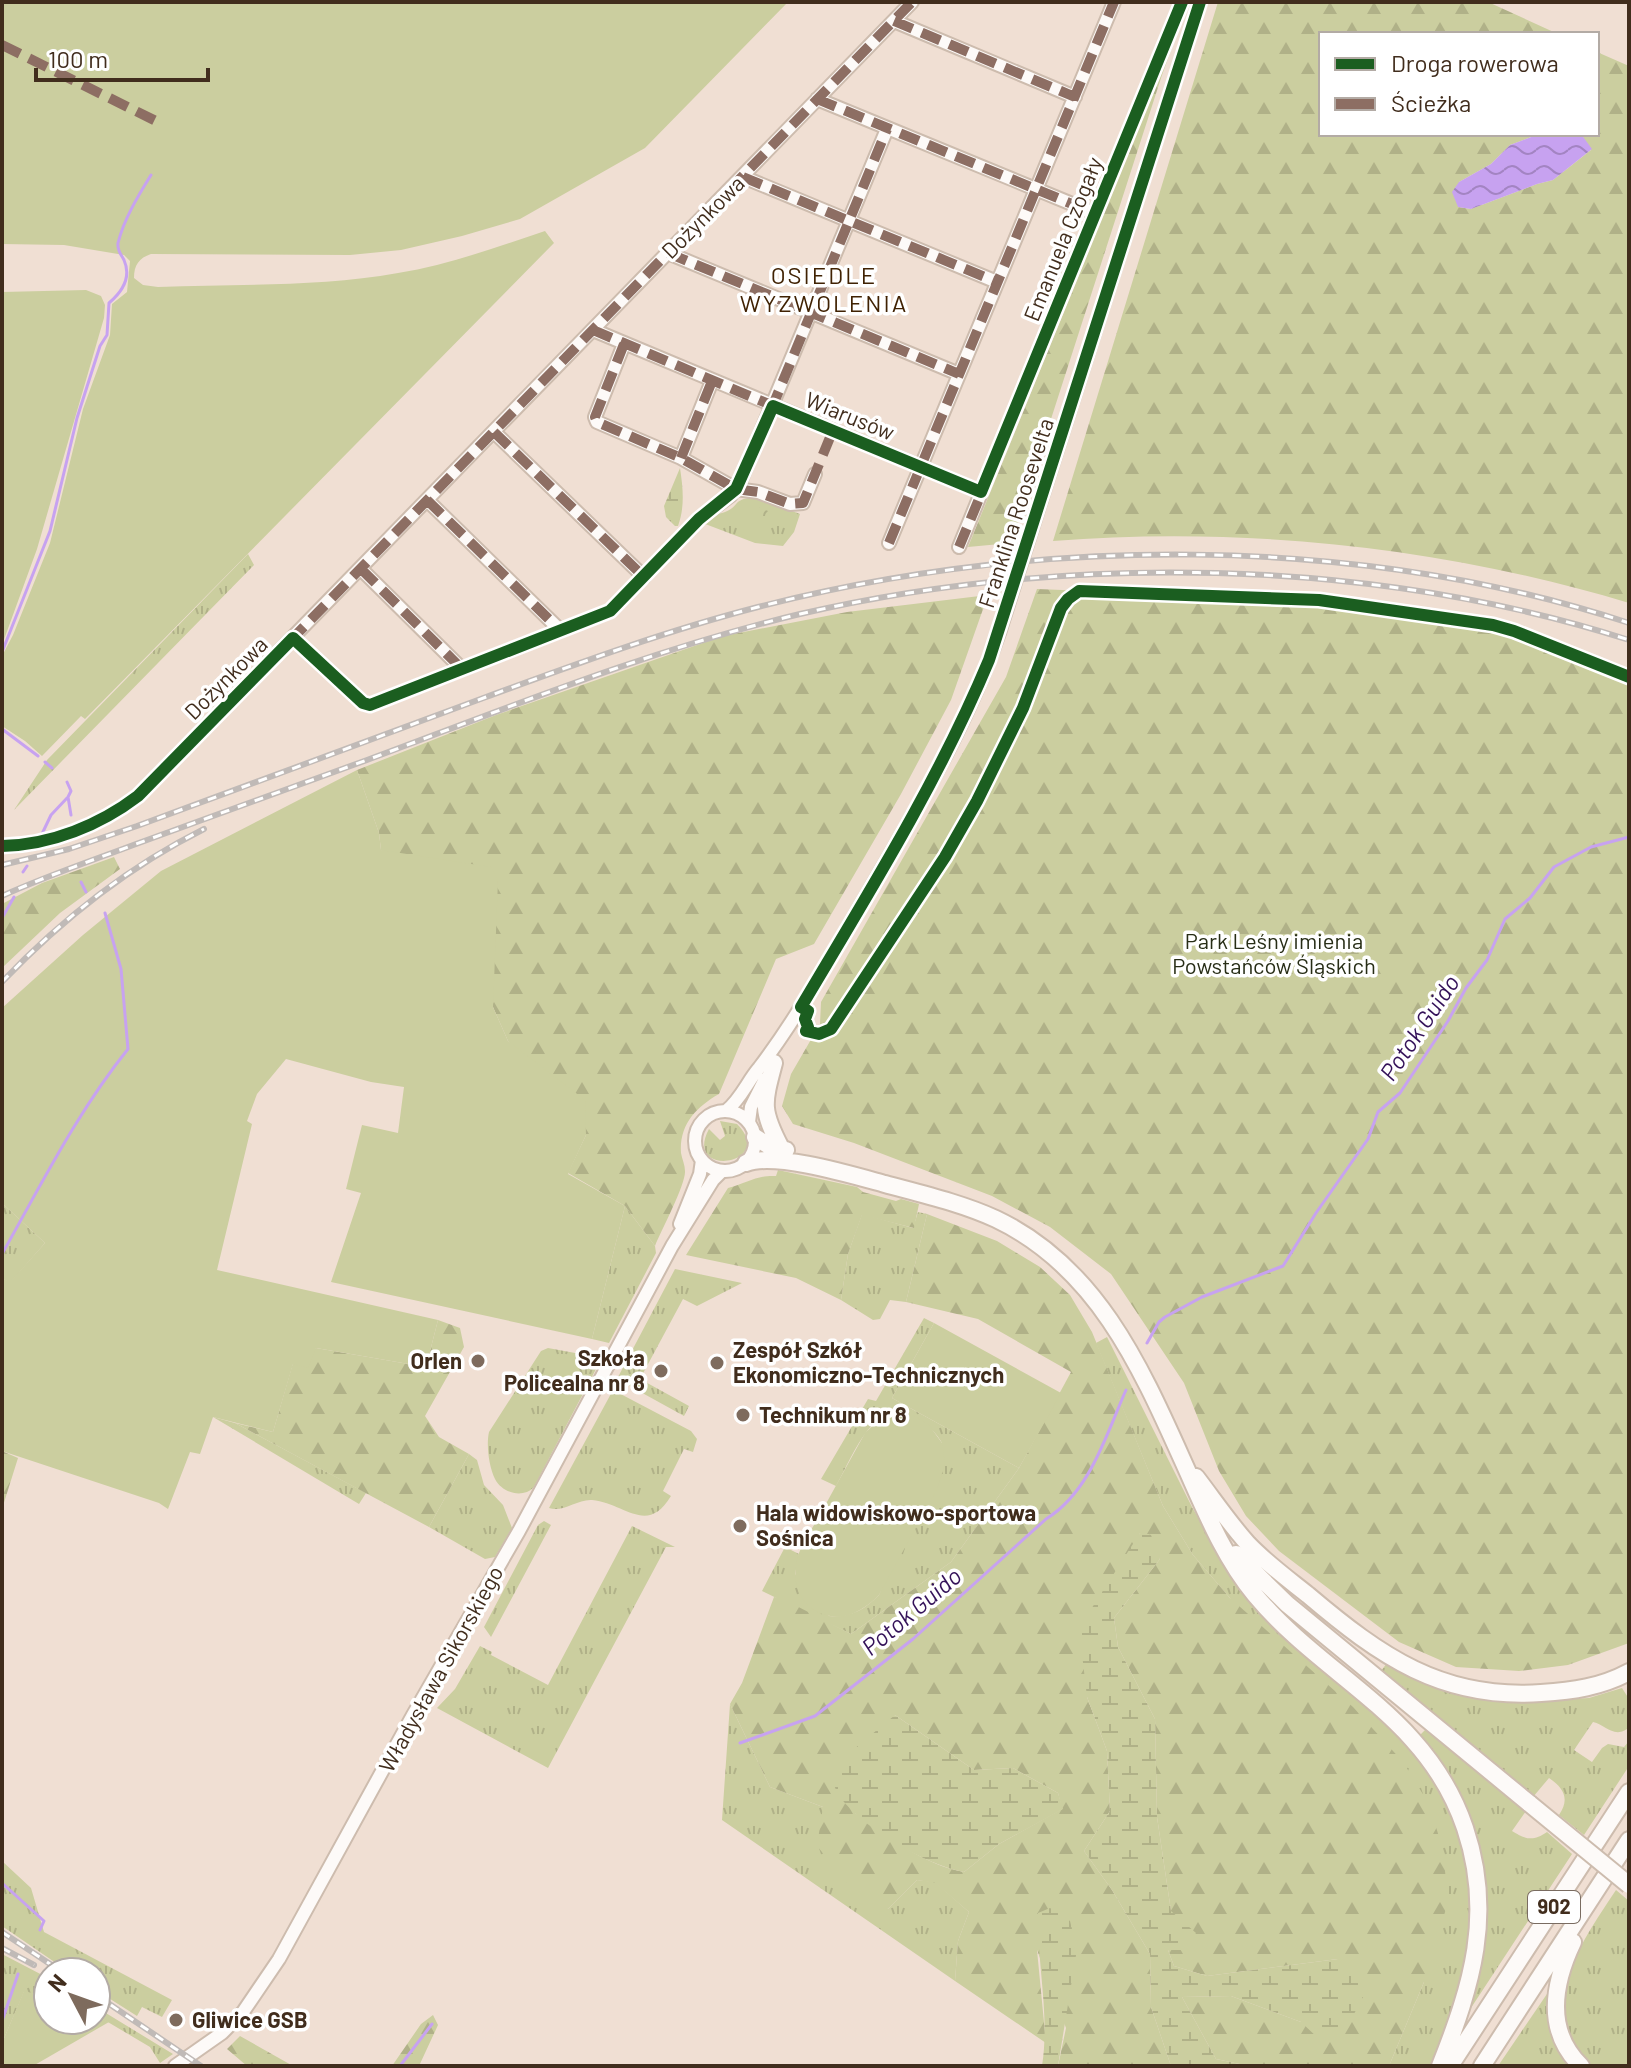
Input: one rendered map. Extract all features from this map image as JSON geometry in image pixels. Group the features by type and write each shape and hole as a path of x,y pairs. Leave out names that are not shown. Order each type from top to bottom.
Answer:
{"main road":[{"path":"774,1063 764,1099 765,1114 781,1148"},
{"path":"752,1129 761,1142 820,1167"},
{"path":"746,1163 757,1159 820,1167 973,1210 1014,1228 1051,1253 1091,1292 1114,1325 1183,1460 1201,1505 1240,1574 1270,1612 1416,1740 1459,1810 1475,1864 1479,1927 1474,1965 1461,2012 1440,2066"},
{"path":"1183,1460 1250,1546 1347,1629 1405,1667 1463,1687 1522,1694 1582,1689 1629,1672"},
{"path":"1220,1537 1287,1604 1629,1885"},
{"name":"902","path":"1450,2066 1629,1792"},
{"name":"902","path":"1482,2066 1629,1840"},
{"path":"1581,2066 1558,2032 1556,1992 1564,1960 1599,1886"}],"street":[{"name":"Dożynkowa","path":"2,846 30,843 74,831 125,806 138,796 912,2"},
{"name":"Emanuela Czogały","path":"959,547 1182,2"},
{"name":"Franklina Roosevelta","path":"726,1111 738,1100 752,1076 786,1032 934,779 963,722 999,633 1200,2"},
{"name":"Emanuela Czogały","path":"889,543 1075,97 1110,3"},
{"path":"894,21 1075,97"},
{"name":"Emanuela Czogały","path":"817,99 1094,213"},
{"path":"773,406 887,129"},
{"name":"Emanuela Czogały","path":"743,177 997,282"},
{"path":"668,253 959,374"},
{"name":"Wiarusów","path":"593,330 981,492"},
{"path":"624,344 595,417 597,422 681,458 736,489 758,492 796,505 803,503 815,474"},
{"path":"681,458 712,381"},
{"name":"Wiarusów","path":"644,577 699,519 736,489 773,406"},
{"path":"494,432 644,577"},
{"path":"427,500 560,630"},
{"path":"361,569 461,668"},
{"name":"Dożynkowa","path":"293,638 363,703 379,704 461,668 610,611 644,577"},
{"name":"Franklina Roosevelta","path":"752,1129 751,1107 786,1032"},
{"path":"726,1111 743,1116 752,1129 753,1153 746,1163 736,1169 722,1171 707,1166 702,1160 695,1142 700,1124 712,1114 726,1111"},
{"name":"Władysława Sikorskiego","path":"672,1246 700,1174 702,1160"},
{"name":"Władysława Sikorskiego","path":"175,2066 222,2033 243,2012 279,1959 519,1531 672,1246 713,1180 722,1171"}],"green space":[{"path":"2,2 788,2 645,148 520,219 401,250 350,255 151,254 140,260 134,278 143,285 278,284 338,281 417,270 545,231 554,243 85,719 81,716 42,756 2,726 2,656 50,543 83,409 110,335 112,304 127,292 130,261 124,255 64,245 2,244"},
{"path":"1218,2 1488,2 1554,32 1319,32 1319,136 1534,136 1510,145 1491,164 1459,182 1458,207 1471,209 1553,180 1591,150 1582,136 1599,136 1599,53 1629,66 1629,603 1488,568 1344,545 1198,536 1053,541"},
{"path":"1179,29 1011,543 968,547"},
{"path":"86,290 101,296 105,305 104,318 37,549 2,645 2,292"},
{"path":"680,468 682,505 678,526 675,526 666,517 664,506"},
{"path":"755,497 800,514 794,532 783,546 755,543 700,522 730,510 743,499"},
{"path":"744,501 768,511 762,527 738,517"},
{"path":"248,554 254,565 14,810 47,760"},
{"name":"Park Leśny imienia Powstańców Śląskich","path":"1037,589 1319,600 1493,625 1629,677 1629,1643 1568,1665 1519,1671 1456,1667 1399,1642 1279,1551 1246,1516 1219,1471 1184,1383 1111,1274 1050,1227 992,1196 854,1143 793,1124 782,1106 791,1074 820,1024 821,1002 1006,677"},
{"path":"988,595 951,700 901,794 814,944 776,959 719,1094 696,1111 686,1125 681,1143 684,1177 655,1246 625,1206 568,1173 586,1135 508,1041 493,1007 493,955 381,850 379,833 357,770 496,715 723,636 847,612"},
{"path":"357,770 379,833 381,850 491,867 498,881 493,1007 508,1041 585,1100 586,1135 568,1174 625,1206 592,1339 331,1282 361,1193 346,1189 362,1125 398,1133 404,1087 371,1082 286,1059 257,1094 247,1121 252,1124 217,1270 438,1320 426,1367 316,1348 308,1368 293,1364 273,1432 213,1417 200,1454 190,1452 168,1509 159,1503 2,1451 2,1278 10,1282 45,1243 2,1203 2,1008 83,935 161,871"},
{"path":"114,857 120,869 60,913 2,968 2,904 42,883"},
{"path":"720,1121 737,1124 746,1138 746,1149 739,1157 728,1161 708,1155 704,1145 709,1129 720,1140 725,1136"},
{"path":"778,1170 857,1187 863,1192 896,1201 901,1199 919,1204 914,1228 862,1215 848,1254 841,1300 796,1278 686,1255 728,1188 757,1178 776,1176"},
{"path":"2,1203 45,1243 10,1283 2,1278"},
{"path":"625,1206 655,1246 656,1253 609,1343 592,1339"},
{"path":"918,1212 927,1214 906,1302 890,1300 880,1319 873,1320 841,1300 848,1254 862,1214 913,1228"},
{"path":"927,1214 997,1241 1040,1267 1070,1295 1092,1332 1163,1506 1193,1555 1230,1598 1353,1707 1403,1762 1429,1804 1443,1850 1448,1902 1424,1982 1389,2066 1249,2066 1216,2059 1182,1997 1231,1996 1301,2022 1338,1959 1207,1976 1174,1966 1168,1950 1171,1911 1157,1817 1155,1719 1118,1647 1114,1618 1160,1559 1140,1533 1087,1697 1107,1751 1110,1811 1084,1851 1112,1890 1150,1954 1151,2007 1171,2066 1058,2066 1066,2028 1037,1950 1046,2043 955,1981 958,1941 969,1912 935,1883 917,1880 888,1909 859,1897 817,1846 823,1807 770,1787 730,1704 742,1683 774,1597 851,1634 951,1562 1019,1468 1071,1372 978,1319 906,1302","holes":["895,1715 974,1770 1013,1768 1058,1793 1062,1809 999,1844 964,1872 920,1856 855,1813"]},
{"path":"675,1269 742,1283 697,1306 683,1299 640,1379 689,1406 684,1416 617,1379"},
{"path":"924,1318 934,1323 892,1398 1019,1468 951,1562 851,1634 762,1591 785,1547 799,1554 795,1574 829,1616 856,1612 879,1595 942,1443 918,1419 897,1415 887,1417 863,1436 836,1486 821,1479 868,1399 876,1401"},
{"path":"438,1320 460,1328 464,1347 425,1416 439,1437 469,1454 429,1527 235,1423 273,1432 293,1363 316,1348 426,1367"},
{"path":"934,1323 1061,1393 1019,1468 892,1398"},
{"path":"1107,1337 1192,1507 1221,1557 1412,1746 1451,1808 1469,1864 1473,1915 1463,1983 1430,2066 1389,2066 1424,1982 1230,1598 1193,1555 1163,1506 1096,1343"},
{"path":"548,1348 586,1355 596,1369 534,1487 524,1493 513,1493 502,1488 493,1474 488,1449 489,1432 541,1351"},
{"path":"613,1390 691,1431 697,1439 693,1452 684,1449 663,1491 671,1496 662,1508 644,1516 592,1500 560,1509 549,1508"},
{"path":"897,1415 914,1416 929,1425 942,1443 945,1464 937,1489 879,1595 850,1615 837,1617 821,1614 807,1604 798,1591 795,1574 799,1553 865,1433 878,1421"},
{"path":"213,1417 235,1423 366,1493 359,1504"},
{"path":"2,1451 18,1458 2,1509"},
{"path":"469,1454 477,1460 484,1485 503,1505 512,1528 495,1557 485,1559 429,1527"},
{"path":"544,1521 551,1525 491,1637 484,1627 538,1525"},
{"path":"632,1526 675,1547 666,1547 548,1768 437,1708 455,1689 480,1646 548,1685"},
{"path":"1140,1533 1151,1535 1160,1559 1114,1618 1118,1647 1155,1719 1157,1817 1171,1911 1196,1933 1185,1950 1168,1950 1174,1966 1207,1976 1338,1959 1358,1975 1364,1995 1344,2033 1319,2039 1301,2022 1231,1996 1182,1997 1216,2059 1249,2066 1171,2066 1151,2007 1150,1954 1112,1890 1084,1851 1110,1811 1107,1751 1087,1697 1079,1628"},
{"path":"1387,1663 1409,1675 1572,1699 1589,1698 1622,1688 1629,1699 1627,1729 1614,1732 1593,1722 1574,1750 1592,1762 1608,1744 1624,1747 1629,1741 1629,1766 1584,1835 1559,1815 1565,1799 1554,1782 1549,1778 1533,1797 1381,1671"},
{"path":"730,1704 770,1787 823,1807 888,1909 917,1880 935,1882 969,1912 958,1941 955,1981 722,1820"},
{"path":"895,1715 974,1770 1013,1768 1058,1793 1063,1809 999,1844 964,1872 931,1862 895,1843 848,1807 838,1794 829,1770"},
{"path":"1426,1729 1526,1811 1512,1831 1529,1838 1547,1832 1572,1854 1467,2014 1484,1882 1419,1736"},
{"path":"2,1861 31,1888 44,1932 89,1956 46,1956 2,1926"},
{"path":"1616,1890 1629,1901 1629,2066 1590,2066 1572,2045 1564,2023 1563,2000 1577,1954"},
{"path":"1050,1908 1070,1921 1077,1949 1058,2066 1042,2066 1045,2028 1038,1913"},
{"path":"2,1954 32,1970 32,1994 24,1992 2,2043"},
{"path":"112,1968 172,2000 162,2017 142,2007 137,2016 112,2000"},
{"path":"24,1991 32,1993 32,2036 85,2036 33,2066 2,2066 2,2043"},
{"path":"1549,1991 1552,2031 1559,2049 1571,2066 1498,2066"},
{"path":"433,2015 438,2025 419,2066 392,2066 421,2024"},
{"path":"112,2017 173,2054 160,2063 150,2047 112,2024"},
{"path":"240,2036 293,2066 247,2066 227,2049"}],"water":[{"path":"1534,136 1582,136 1592,149 1553,180 1471,209 1458,207 1452,192 1459,182 1491,164 1510,145"}],"waterway":[{"path":"2,652 50,531 77,418 100,346 107,335 109,303 122,289 126,279 126,267 118,243 132,208 151,175"},
{"path":"2,729 38,756"},
{"path":"45,762 52,768"},
{"path":"41,836 51,815 71,791 67,782"},
{"path":"68,797 71,815"},
{"name":"Potok Guido","path":"1147,1343 1165,1317 1202,1297 1283,1266 1368,1139 1378,1112 1400,1093 1448,1021 1466,988 1487,960 1505,919 1530,898 1554,867 1591,847 1629,837"},
{"path":"23,872 27,866"},
{"path":"81,882 86,892"},
{"path":"2,918 14,897"},
{"path":"2,1254 76,1123 128,1049 121,969 105,913"},
{"name":"Potok Guido","path":"740,1743 815,1716 913,1639 1061,1508 1095,1461 1126,1390"},
{"path":"2,1883 44,1921 40,1930"},
{"path":"2,2021 18,1974"},
{"name":"Potok Guido","path":"400,2066 432,2024"}],"railway":[{"path":"2,865 69,849 137,826 553,672 689,627 758,607 864,584 972,567 1083,557 1195,555 1306,560 1416,573 1524,594 1629,623"},
{"path":"2,896 636,662 745,628 901,594 1005,581 1110,574 1217,573 1323,579 1427,592 1530,613 1629,640"},
{"path":"2,982 96,896 148,860 204,829"},
{"path":"2,1932 38,1956"},
{"path":"2,1948 32,1964"},
{"path":"112,2006 201,2066"}],"marked path":[{"path":"290,641 912,2"},
{"path":"889,543 1114,2"},
{"path":"894,21 1075,97"},
{"path":"2,45 156,121"},
{"path":"817,99 1094,213"},
{"path":"771,410 887,129"},
{"path":"743,177 997,282"},
{"path":"668,253 959,374"},
{"path":"593,330 778,408"},
{"path":"624,344 595,417 597,422 681,458 736,489 758,492 790,504 803,503 833,430"},
{"path":"681,458 712,381"},
{"path":"494,432 644,577"},
{"path":"959,547 984,487"},
{"path":"427,500 560,630"},
{"path":"361,569 461,668"}],"cycle path":[{"path":"2,846 39,842 74,832 108,816 138,796 293,638 363,703 370,705 610,611 699,519 736,489 773,406 981,492 1182,2"},
{"path":"1200,2 989,660 925,794 801,1007 808,1011 806,1031 819,1034 831,1029 945,857 1023,708 1061,608 1079,591 1319,600 1493,625 1629,677"}],"place":[{"name":"Orlen","path":"478,1361"},
{"name":"Zespół Szkół Ekonomiczno-Technicznych","path":"717,1363"},
{"name":"Szkoła Policealna nr 8","path":"661,1371"},
{"name":"Technikum nr 8","path":"743,1415"},
{"name":"Hala widowiskowo-sportowa Sośnica","path":"740,1526"},
{"name":"Gliwice GSB","path":"176,2020"}],"district":[{"name":"OSIEDLE WYZWOLENIA","path":"824,290"}]}
